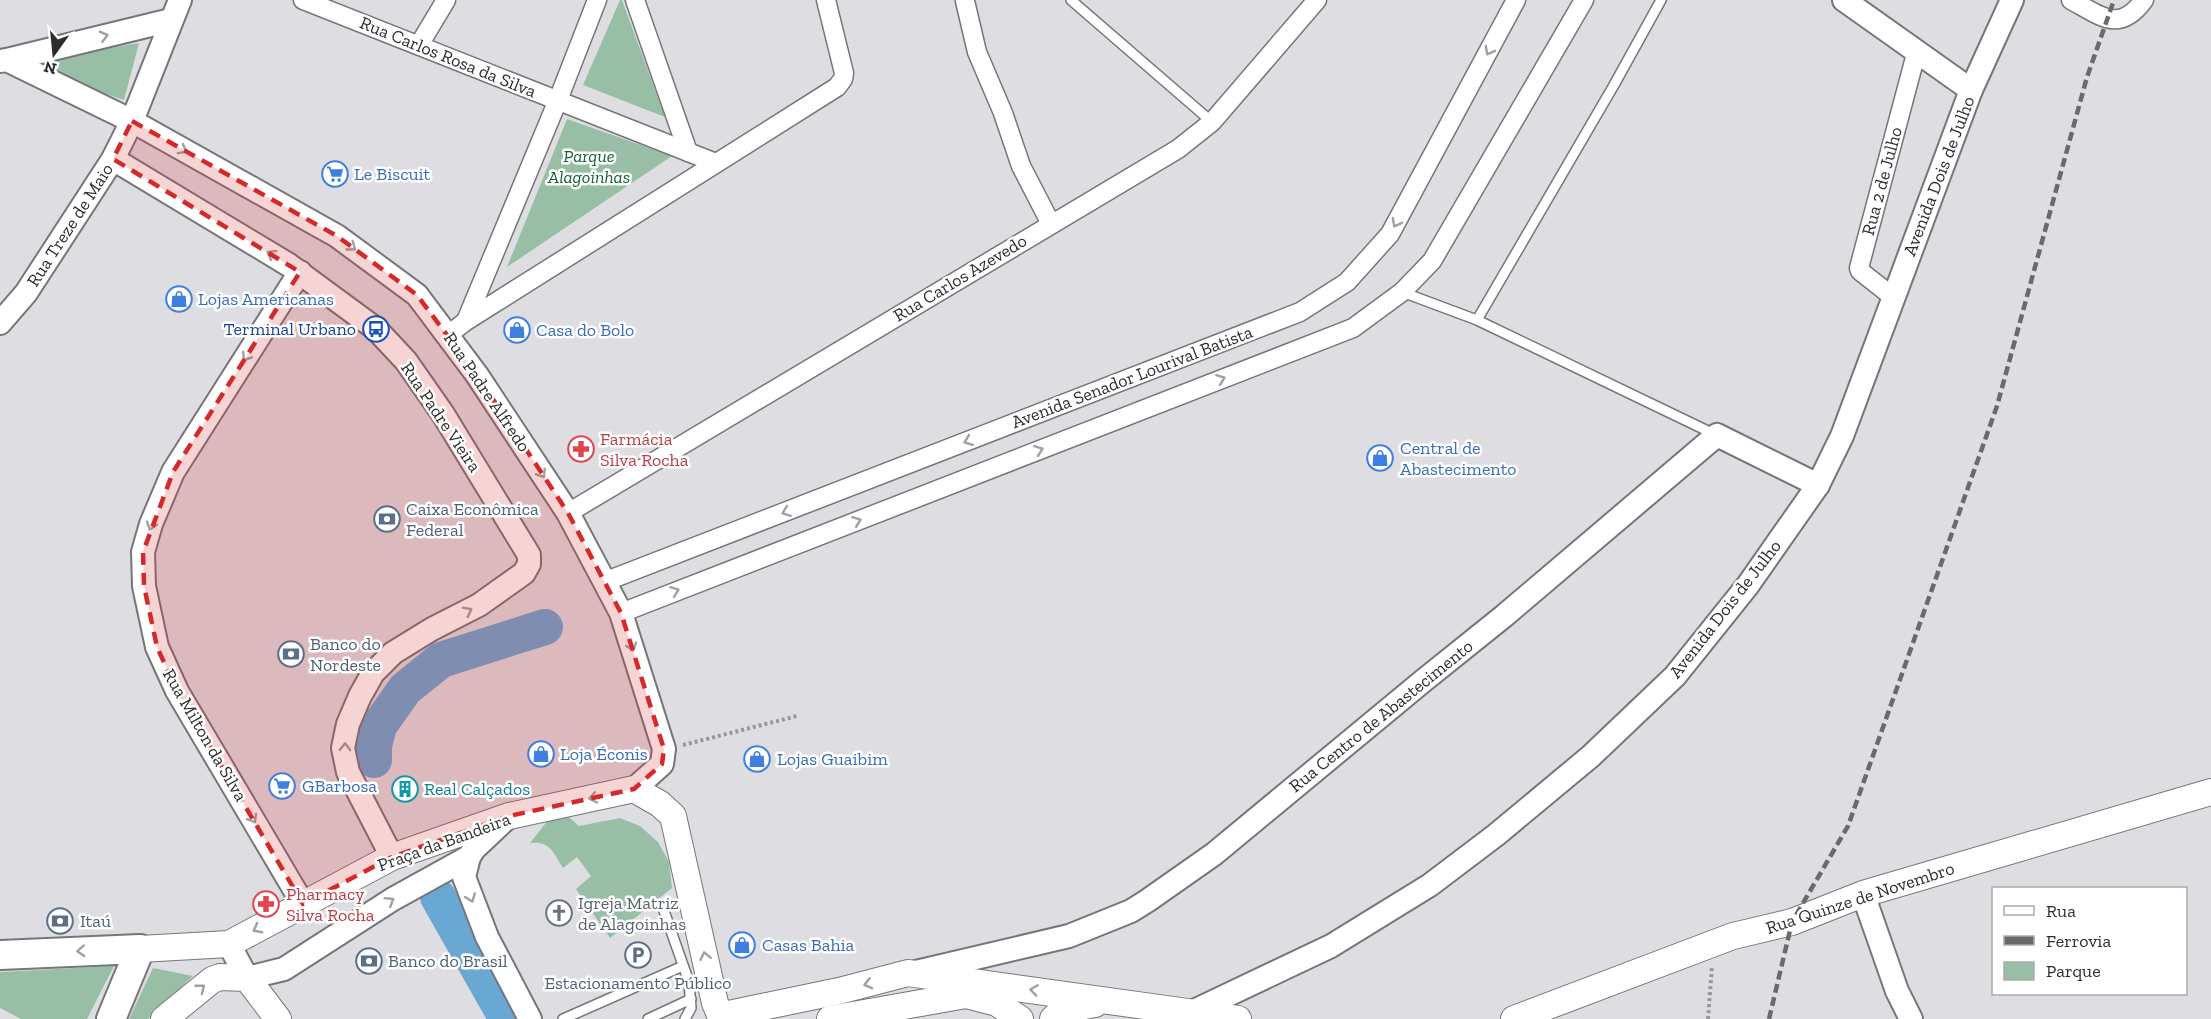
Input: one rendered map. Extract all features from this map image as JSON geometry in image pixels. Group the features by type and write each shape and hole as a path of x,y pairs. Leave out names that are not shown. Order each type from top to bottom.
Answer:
{"main road":[{"name":"Praça da Bandeira","path":"0,955 229,944 392,857 509,816 634,789"},
{"path":"634,789 669,810 673,816 718,1016 839,991 908,973 966,988 1113,1000 1192,1015 1238,1019"},
{"name":"Rua Quinze de Novembro","path":"1514,1019 1733,936 1792,922 1863,894 2211,792"},
{"path":"111,1019 140,949"},
{"name":"Praça da Bandeira","path":"164,1019 212,980 220,977 247,978"},
{"path":"247,978 278,1019"},
{"path":"830,1019 966,988 997,1003 1020,1019"},
{"path":"1053,1019 1063,1010 1113,1000"}],"street":[{"name":"Rua Carlos Rosa da Silva","path":"303,0 716,163"},
{"path":"419,45 446,0"},
{"path":"457,328 558,100 597,0"},
{"path":"635,0 688,152"},
{"path":"457,328 837,87 843,79 843,68 826,0"},
{"name":"Rua Carlos Azevedo","path":"568,513 1178,149 1212,122 1317,0"},
{"name":"Avenida Senador Lourival Batista","path":"604,582 1300,312 1347,282 1390,234 1516,0"},
{"name":"Avenida Senador Lourival Batista","path":"621,613 1353,328 1402,292 1432,261 1584,0"},
{"path":"1844,0 1971,90"},
{"name":"Avenida Dois de Julho","path":"1192,1015 1331,946 1430,885 1496,835 1592,756 1675,676 1748,585 1818,485 1842,436 1971,90 2012,0"},
{"path":"2071,0 2107,19 2117,21 2137,10 2144,0"},
{"path":"965,1 977,52 1003,113 1021,166 1051,224"},
{"path":"3,60 175,10"},
{"name":"Rua Treze de Maio","path":"0,323 26,293 113,159 132,121 175,10"},
{"name":"Rua 2 de Julho","path":"1893,297 1859,268 1917,50"},
{"name":"Rua Padre Alfredo","path":"3,60 132,121 337,236 417,295 457,328 568,513 621,613 664,749"},
{"name":"Rua Padre Vieira","path":"113,159 300,272 363,318 405,361 443,414 529,555 529,564 524,573 479,605 393,652 373,673 360,696 348,724 343,748 348,772 392,857"},
{"name":"Rua Milton da Silva","path":"300,272 173,472 151,524 143,552 144,586 157,647 177,691 303,904"},
{"path":"1716,435 1818,485"},
{"name":"Rua Centro de Abastecimento","path":"908,973 1069,936 1131,911 1147,901 1214,854 1504,616 1716,435"},
{"path":"634,789 662,764 664,749"},
{"name":"Praça da Bandeira","path":"247,978 284,969 393,899 469,857 474,849 509,816"},
{"path":"469,857 464,877 487,937 530,1019"},
{"path":"1863,894 1898,991 1911,1019"},
{"path":"229,944 247,978"}],"lane":[{"path":"1071,0 1212,122"},
{"path":"1477,320 1661,0"},
{"path":"1402,292 1477,320 1716,435"},
{"path":"664,911 692,999 691,1008 685,1019"},
{"path":"564,1019 683,966"},
{"path":"648,1019 692,999"}],"path":[{"path":"664,749 797,716"},
{"path":"1708,1019 1714,944"}],"highlighted area":[{"path":"132,121 337,236 417,295 477,375 568,513 621,613 664,749 662,764 634,789 509,816 392,857 303,904 177,691 157,647 144,586 143,552 173,472 300,272 113,159"}],"green space":[{"path":"620,0 622,0 665,117 583,85"},
{"path":"139,43 124,100 12,63"},
{"name":"Parque Alagoinhas","path":"567,119 672,156 507,267"},
{"path":"560,814 570,818 579,826 620,818 640,826 658,842 669,862 672,888 610,938 576,889 591,876 577,857 563,868 547,846 530,843 549,819"},
{"path":"114,966 87,1019 21,1019 0,1008 0,972"},
{"path":"153,968 193,976 148,1019 129,1019"}],"waterway":[{"path":"374,760 374,746 379,726 405,689 441,660 545,627"},
{"path":"438,897 507,1019"}],"railway":[{"path":"1769,1019 1792,922 1848,826 1997,406 2087,77 2114,0"}],"place":[{"name":"Le Biscuit","path":"335,174"},
{"name":"Lojas Americanas","path":"179,299"},
{"name":"Terminal Urbano","path":"376,329"},
{"name":"Casa do Bolo","path":"517,330"},
{"name":"Farmácia Silva Rocha","path":"581,449"},
{"name":"Central de Abastecimento","path":"1380,458"},
{"name":"Caixa Econômica Federal","path":"387,519"},
{"name":"Banco do Nordeste","path":"291,654"},
{"name":"Loja Éconis","path":"541,754"},
{"name":"Lojas Guaibim","path":"757,759"},
{"name":"GBarbosa","path":"282,786"},
{"name":"Real Calçados","path":"405,789"},
{"name":"Pharmacy Silva Rocha","path":"266,904"},
{"name":"Igreja Matriz de Alagoinhas","path":"559,913"},
{"name":"Itaú","path":"60,921"},
{"name":"Casas Bahia","path":"742,945"},
{"name":"Estacionamento Público","path":"638,955"},
{"name":"Banco do Brasil","path":"369,961"}]}
